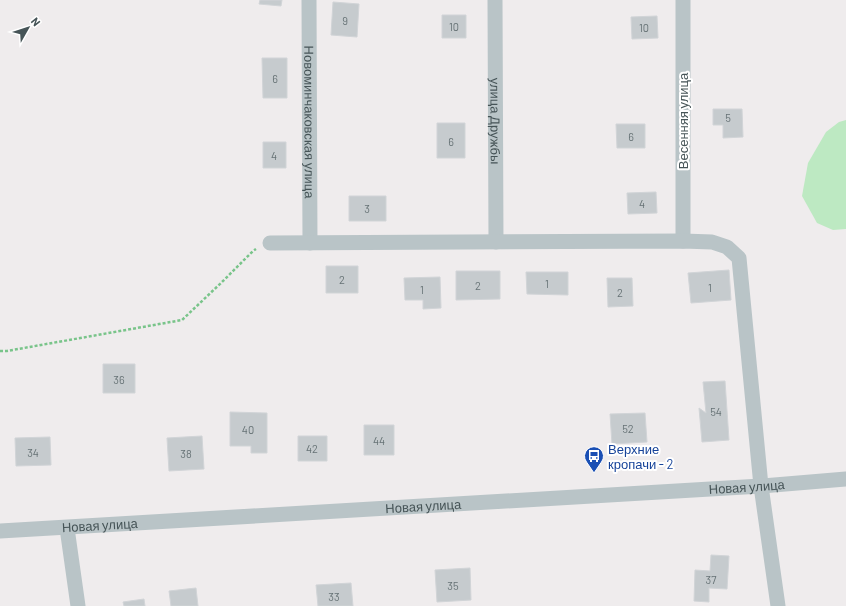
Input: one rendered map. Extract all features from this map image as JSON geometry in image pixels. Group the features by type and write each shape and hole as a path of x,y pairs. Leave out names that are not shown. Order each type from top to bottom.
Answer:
{"street":[{"name":"Новоминчаковская улица","path":"309,0 310,243"},
{"name":"улица Дружбы","path":"495,0 496,242"},
{"name":"Весенняя улица","path":"683,0 683,241"},
{"path":"270,244 683,241 712,242 727,247 739,258 761,486 778,606"},
{"name":"Новая улица","path":"0,531 761,486 846,479"},
{"path":"67,528 78,606"}],"path":[{"path":"0,351 182,320 253,251 270,244"}],"green space":[{"path":"846,120 846,229 833,230 817,223 802,196 808,163 826,132 839,122"}],"building":[{"path":"260,0 282,0 281,6 259,4"},
{"path":"333,2 359,4 357,37 331,35"},
{"path":"442,15 466,15 466,38 442,38"},
{"path":"657,16 658,38 632,39 631,17"},
{"path":"262,58 287,58 287,98 263,98"},
{"path":"713,109 742,109 743,137 723,138 723,125 713,125"},
{"path":"437,123 465,123 465,158 437,158"},
{"path":"616,124 645,124 645,148 617,148"},
{"path":"263,142 286,142 286,168 263,168"},
{"path":"656,192 657,213 628,214 627,193"},
{"path":"349,196 386,196 386,221 349,221"},
{"path":"326,266 358,266 358,293 326,293"},
{"path":"729,270 731,300 691,303 688,273"},
{"path":"456,271 500,271 500,299 456,300"},
{"path":"526,272 568,272 568,295 527,294"},
{"path":"440,277 441,308 423,309 423,300 405,300 404,278"},
{"path":"607,278 632,278 633,306 608,307"},
{"path":"103,364 135,364 135,393 103,393"},
{"path":"725,381 729,440 702,442 699,408 706,413 703,382"},
{"path":"230,412 267,413 267,453 251,453 251,446 230,446"},
{"path":"645,413 647,442 612,444 610,414"},
{"path":"364,425 394,425 394,455 364,455"},
{"path":"202,436 204,469 169,471 167,438"},
{"path":"298,436 327,436 327,461 298,461"},
{"path":"50,437 51,465 16,466 15,438"},
{"path":"711,555 729,556 727,589 709,588 709,602 694,601 695,570 710,571"},
{"path":"470,568 471,600 437,602 435,570"},
{"path":"351,583 353,606 318,606 316,585"},
{"path":"196,588 198,606 171,606 169,591"},
{"path":"144,599 145,606 124,606 123,602"}],"place":[{"name":"Верхние кропачи - 2","path":"594,473"}]}
